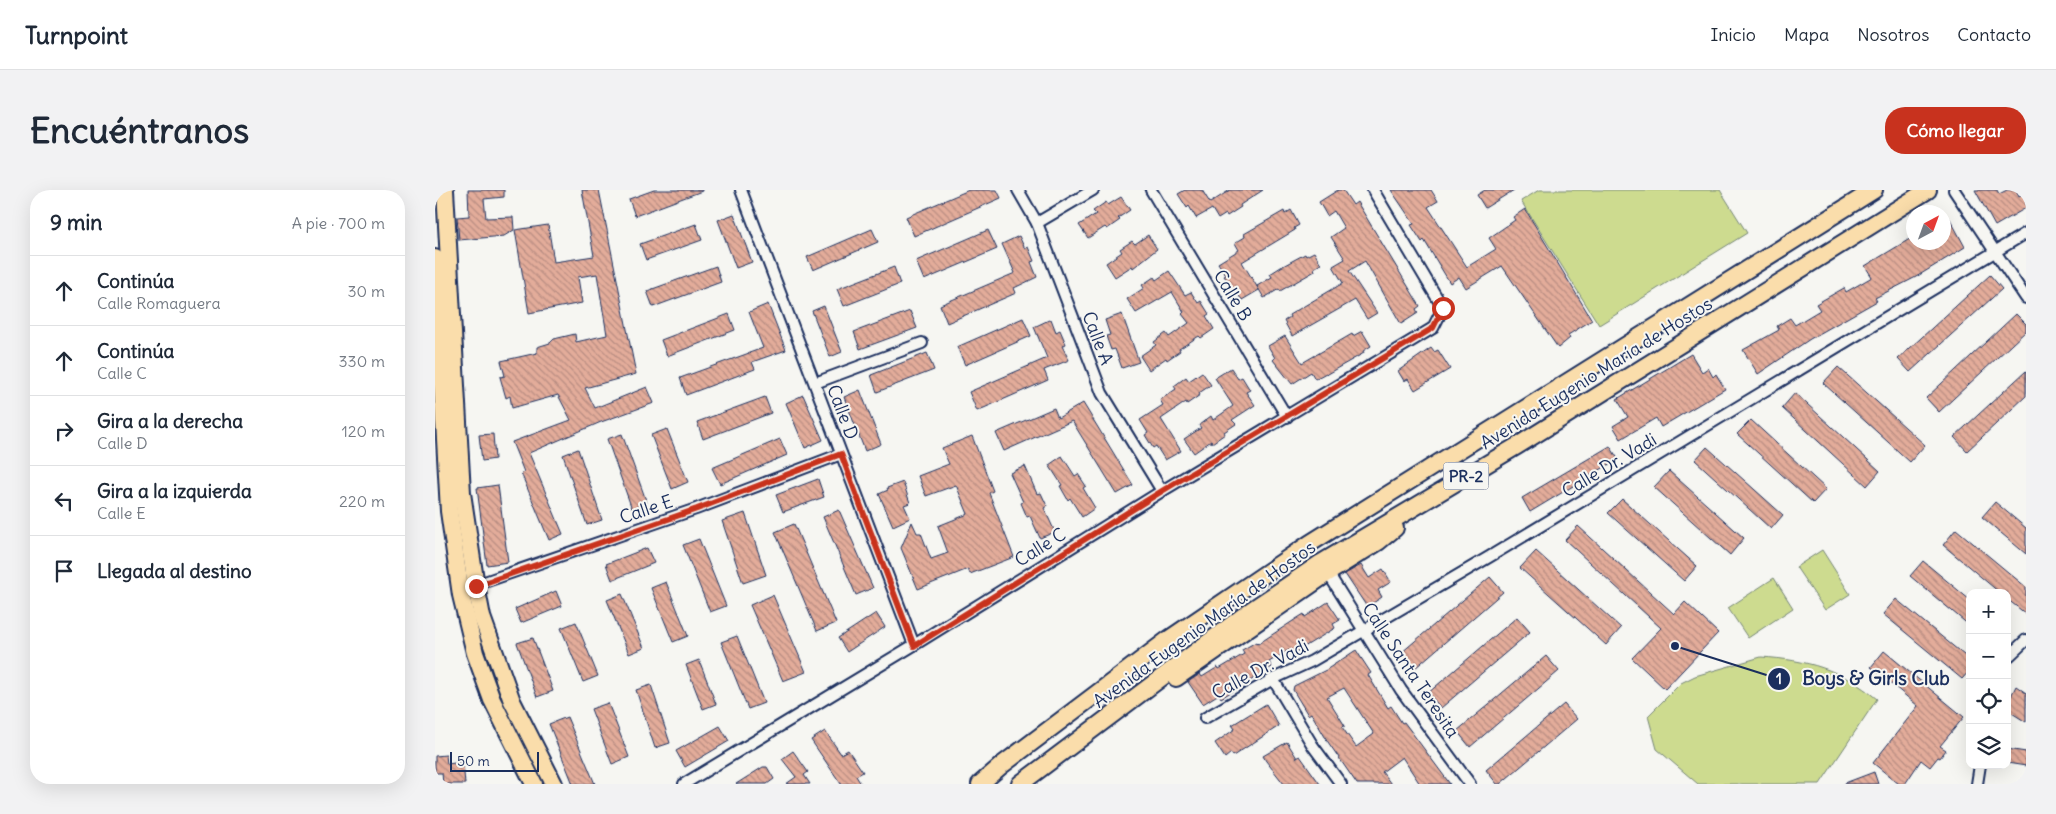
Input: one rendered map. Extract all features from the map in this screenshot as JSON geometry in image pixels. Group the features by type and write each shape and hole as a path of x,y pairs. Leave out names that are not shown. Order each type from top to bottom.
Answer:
{"main road":[{"path":"445,190 443,272 462,493 468,588 475,653 492,700 534,784"},
{"name":"Avenida Eugenio María de Hostos","path":"979,784 1169,639 1293,555 1874,190"},
{"name":"Avenida Eugenio María de Hostos","path":"1020,784 1250,611 1321,562 1517,446 1928,190"},
{"path":"435,258 443,272"},
{"path":"1129,701 1182,675 1328,573 1378,542 1434,495"},
{"path":"468,588 482,617 512,701 554,784"}],"street":[{"name":"Calle D","path":"741,190 914,646"},
{"name":"Calle A","path":"1019,190 1037,223 1102,393 1162,491"},
{"path":"1037,223 1093,190"},
{"name":"Calle B","path":"1151,190 1287,417"},
{"name":"Calle C","path":"684,784 914,646 1162,491 1433,328 1443,308 1373,190"},
{"path":"1953,190 2026,298"},
{"name":"Calle Dr. Vadi","path":"1205,718 1273,679 1312,661 2026,233"},
{"path":"815,383 922,343"},
{"name":"Calle E","path":"468,588 697,509 841,454"},
{"name":"Calle Santa Teresita","path":"1328,573 1401,690 1470,784"},
{"path":"2011,654 2026,640"},
{"path":"1273,679 1313,746 1341,784"},
{"path":"1977,784 1979,769"}],"green space":[{"path":"1539,190 1720,190 1747,233 1599,325 1521,201"},
{"path":"1822,550 1850,594 1825,610 1796,567"},
{"path":"1774,578 1793,608 1748,638 1728,608"},
{"path":"1761,657 1778,658 1808,664 1837,673 1877,699 1820,784 1698,784 1657,749 1648,716 1681,683 1695,676"}],"building":[{"path":"468,190 504,190 504,197 484,199 486,218 513,217 514,230 504,236 459,240 457,217 469,216"},
{"path":"582,190 599,190 636,374 585,388 595,408 647,387 654,403 601,422 529,453 563,534 549,540 521,473 524,472 512,442 571,420 558,395 512,408 510,396 506,398 500,377 505,376 501,361 537,353 537,347 550,343 554,339 575,334 576,342 607,335 597,274 578,277 582,303 529,313 515,230 548,225 554,262 594,256"},
{"path":"654,190 702,191 635,216 629,199"},
{"path":"969,190 997,190 1001,198 914,236 906,217"},
{"path":"1185,190 1202,190 1210,203 1230,190 1263,190 1240,205 1241,207 1227,216 1226,214 1218,219 1212,209 1196,218 1189,206 1187,208 1178,194"},
{"path":"1338,190 1343,190 1353,205 1357,202 1420,306 1416,309 1418,313 1401,324 1365,261 1349,271 1377,313 1367,319 1355,300 1292,336 1284,321 1290,317 1289,315 1343,283 1333,266 1345,259 1331,237 1344,228 1334,211 1327,216 1319,202"},
{"path":"1391,190 1431,190 1438,201 1428,207 1467,267 1496,249 1489,238 1515,220 1513,217 1525,209 1592,320 1568,335 1570,338 1558,348 1502,266 1466,288 1459,277 1450,283 1424,240 1422,242 1411,225 1414,224"},
{"path":"1485,190 1514,190 1485,208 1477,195"},
{"path":"1975,190 1997,190 1999,194 2007,190 2016,190 2019,196 2026,192 2026,208 1995,226"},
{"path":"1121,197 1130,210 1107,229 1105,227 1088,238 1079,225 1096,214 1093,211 1106,202 1108,205"},
{"path":"1291,210 1299,225 1294,228 1295,230 1242,262 1259,290 1242,300 1224,276 1226,275 1218,263 1239,250 1235,243 1245,237 1244,234 1284,211 1285,214"},
{"path":"734,214 752,262 736,268 718,220"},
{"path":"1951,221 1965,247 1916,277 1875,298 1877,301 1810,339 1758,374 1743,350 1779,330 1777,326 1790,318 1795,325 1820,310 1816,304 1844,288 1846,292 1872,277 1865,266 1906,241 1906,250 1951,250"},
{"path":"696,224 702,240 646,260 640,244"},
{"path":"872,229 878,242 813,270 807,257"},
{"path":"988,230 997,249 924,280 916,261"},
{"path":"1148,235 1157,249 1133,268 1132,266 1115,277 1106,263 1122,252 1120,249 1132,241 1135,244"},
{"path":"1019,236 1025,249 1028,247 1034,261 1031,262 1037,277 1014,288 1016,293 947,323 940,305 1015,273 1002,244"},
{"path":"1314,252 1321,264 1314,268 1315,271 1264,298 1257,286 1272,277 1270,274 1305,254 1306,256"},
{"path":"716,266 721,282 653,307 647,291"},
{"path":"894,267 900,284 844,306 837,289"},
{"path":"1169,271 1185,295 1191,292 1198,303 1201,301 1209,314 1206,316 1214,329 1201,338 1199,336 1179,349 1180,351 1167,360 1166,358 1149,370 1140,356 1156,345 1154,342 1166,333 1169,337 1189,323 1182,314 1184,312 1172,292 1136,313 1127,299 1144,288 1142,285 1154,277 1156,280"},
{"path":"1990,275 2002,289 1910,372 1898,359"},
{"path":"768,304 786,350 752,362 755,369 686,395 680,378 763,348 749,312"},
{"path":"824,306 842,352 830,357 812,311"},
{"path":"910,311 917,328 860,349 854,332"},
{"path":"729,314 735,330 667,356 661,340"},
{"path":"1122,314 1139,362 1122,368 1115,349 1111,350 1106,336 1110,335 1105,320"},
{"path":"2016,314 2026,324 2026,331 1939,412 1926,398"},
{"path":"1023,318 1031,336 965,365 957,347"},
{"path":"1051,319 1056,332 1060,330 1066,344 1062,346 1069,360 1044,370 1048,380 977,411 969,392 1047,358 1034,327"},
{"path":"1362,331 1371,346 1363,351 1364,353 1327,374 1315,379 1311,372 1292,384 1273,360 1275,358 1268,346 1285,336 1302,363 1352,334 1353,336"},
{"path":"1431,348 1434,352 1438,350 1450,369 1415,390 1408,379 1404,381 1398,371"},
{"path":"927,353 934,370 877,392 871,375"},
{"path":"1691,354 1702,372 1708,368 1713,377 1716,374 1725,389 1661,427 1656,418 1621,439 1613,426 1628,417 1617,399"},
{"path":"1838,367 1925,445 1910,462 1823,383"},
{"path":"1231,368 1238,379 1242,377 1250,390 1246,392 1255,405 1232,420 1236,424 1224,432 1225,434 1194,453 1184,439 1201,428 1199,425 1211,416 1213,420 1233,406 1215,378"},
{"path":"2026,371 2026,396 1967,451 1954,437"},
{"path":"1202,372 1211,385 1187,404 1186,402 1161,419 1181,451 1165,460 1156,446 1153,448 1145,435 1148,433 1140,420 1163,405 1160,400 1176,389 1174,386 1186,377 1189,381"},
{"path":"860,390 881,444 865,451 844,397"},
{"path":"1795,393 1880,471 1867,486 1782,408"},
{"path":"803,395 823,440 805,448 786,403"},
{"path":"765,397 771,413 703,439 697,422"},
{"path":"1083,403 1133,485 1117,494 1072,421 1004,451 996,433 1054,408 1058,418"},
{"path":"1751,420 1826,489 1813,503 1737,434"},
{"path":"667,429 688,482 672,489 651,435"},
{"path":"493,434 495,459 482,461 479,435"},
{"path":"622,434 647,503 632,509 607,439"},
{"path":"972,436 993,491 989,493 1014,557 970,574 968,569 918,589 901,548 912,522 917,533 921,533 931,559 948,553 938,526 968,514 956,485 926,496 918,476 949,464 942,448"},
{"path":"780,439 787,455 720,484 712,468"},
{"path":"1610,446 1618,459 1530,512 1522,498"},
{"path":"1707,447 1783,515 1771,529 1695,460"},
{"path":"578,449 602,520 587,525 563,455"},
{"path":"1062,456 1075,476 1078,474 1086,486 1083,488 1095,508 1082,517 1070,498 1068,500 1060,486 1062,485 1049,465"},
{"path":"1025,466 1037,494 1041,493 1047,506 1044,508 1055,532 1040,538 1030,516 1027,517 1021,503 1023,502 1010,473"},
{"path":"1669,471 1744,538 1730,555 1654,487"},
{"path":"818,479 824,497 783,512 776,495"},
{"path":"903,482 910,503 904,505 910,518 893,526 879,494 888,490 887,488"},
{"path":"498,485 508,562 487,565 477,488"},
{"path":"1622,499 1697,566 1684,581 1608,513"},
{"path":"1995,502 2026,528 2026,554 1982,517"},
{"path":"839,510 873,588 856,595 823,517"},
{"path":"745,513 766,575 743,583 722,521"},
{"path":"794,524 836,623 817,631 775,532"},
{"path":"1578,526 1674,614 1685,602 1718,633 1665,689 1632,658 1661,628 1565,540"},
{"path":"1956,529 2026,587 2026,614 2011,602 2011,589 1995,589 1943,545"},
{"path":"699,539 726,606 710,612 683,545"},
{"path":"647,548 654,563 612,580 606,564"},
{"path":"1536,551 1621,628 1606,645 1520,568"},
{"path":"1923,561 1966,597 1966,623 1910,576"},
{"path":"1361,565 1369,578 1383,569 1391,582 1378,590 1382,597 1367,607 1345,574"},
{"path":"1490,577 1503,592 1414,669 1401,653"},
{"path":"666,582 688,636 673,642 651,588"},
{"path":"556,591 562,606 521,623 515,609"},
{"path":"622,594 644,648 629,654 607,600"},
{"path":"773,595 806,672 783,681 750,605"},
{"path":"1896,599 1966,657 1966,674 1962,679 1883,614"},
{"path":"1328,602 1340,620 1333,624 1335,628 1291,655 1289,650 1269,662 1272,667 1253,679 1221,698 1219,694 1203,704 1188,682 1200,674 1202,677 1218,667 1219,669 1244,654 1242,650 1256,642 1258,644 1304,614 1305,617"},
{"path":"876,613 885,627 847,652 838,638"},
{"path":"1517,617 1530,632 1441,708 1428,693"},
{"path":"576,622 598,676 583,682 561,628"},
{"path":"737,636 764,703 748,709 721,642"},
{"path":"533,638 553,691 537,697 517,643"},
{"path":"1356,650 1371,673 1368,675 1388,708 1391,706 1450,784 1420,784 1402,757 1382,772 1391,784 1357,784 1328,742 1311,713 1308,715 1293,690 1294,686 1326,670","holes":["1344,688 1374,734 1356,747 1342,727 1345,726 1327,697"]},
{"path":"1884,651 1964,717 1940,746 1946,750 1940,758 1938,757 1930,767 1921,760 1905,784 1899,784 1873,763 1918,706 1871,667"},
{"path":"1546,656 1559,671 1470,747 1457,731"},
{"path":"699,660 716,704 703,709 686,665"},
{"path":"651,685 670,743 655,748 636,690"},
{"path":"2016,686 2026,693 2026,722 2011,713 2011,696"},
{"path":"608,703 629,757 612,764 591,709"},
{"path":"1266,704 1279,726 1233,756 1231,753 1225,758 1215,743 1235,729 1232,725"},
{"path":"1564,704 1577,719 1500,784 1497,784 1486,770"},
{"path":"567,717 595,784 573,784 549,724"},
{"path":"720,726 729,741 685,767 676,751"},
{"path":"825,731 841,754 848,750 863,772 856,776 861,784 841,784 811,740"},
{"path":"1287,742 1297,758 1300,756 1320,784 1284,784 1263,756"},
{"path":"2011,750 2026,752 2026,766 2011,764"},
{"path":"793,751 808,772 804,775 810,784 786,784 796,777 782,759"},
{"path":"446,755 447,764 463,762 465,784 443,784 442,773 435,773 435,756"},
{"path":"763,767 767,767 774,779 767,784 736,784"},
{"path":"1874,772 1878,784 1845,784 1845,783"}],"place":[{"name":"Boys & Girls Club","path":"1675,646"}],"route":[{"path":"476,586 697,509 841,454 914,646 1162,491 1433,328 1443,308"}]}
